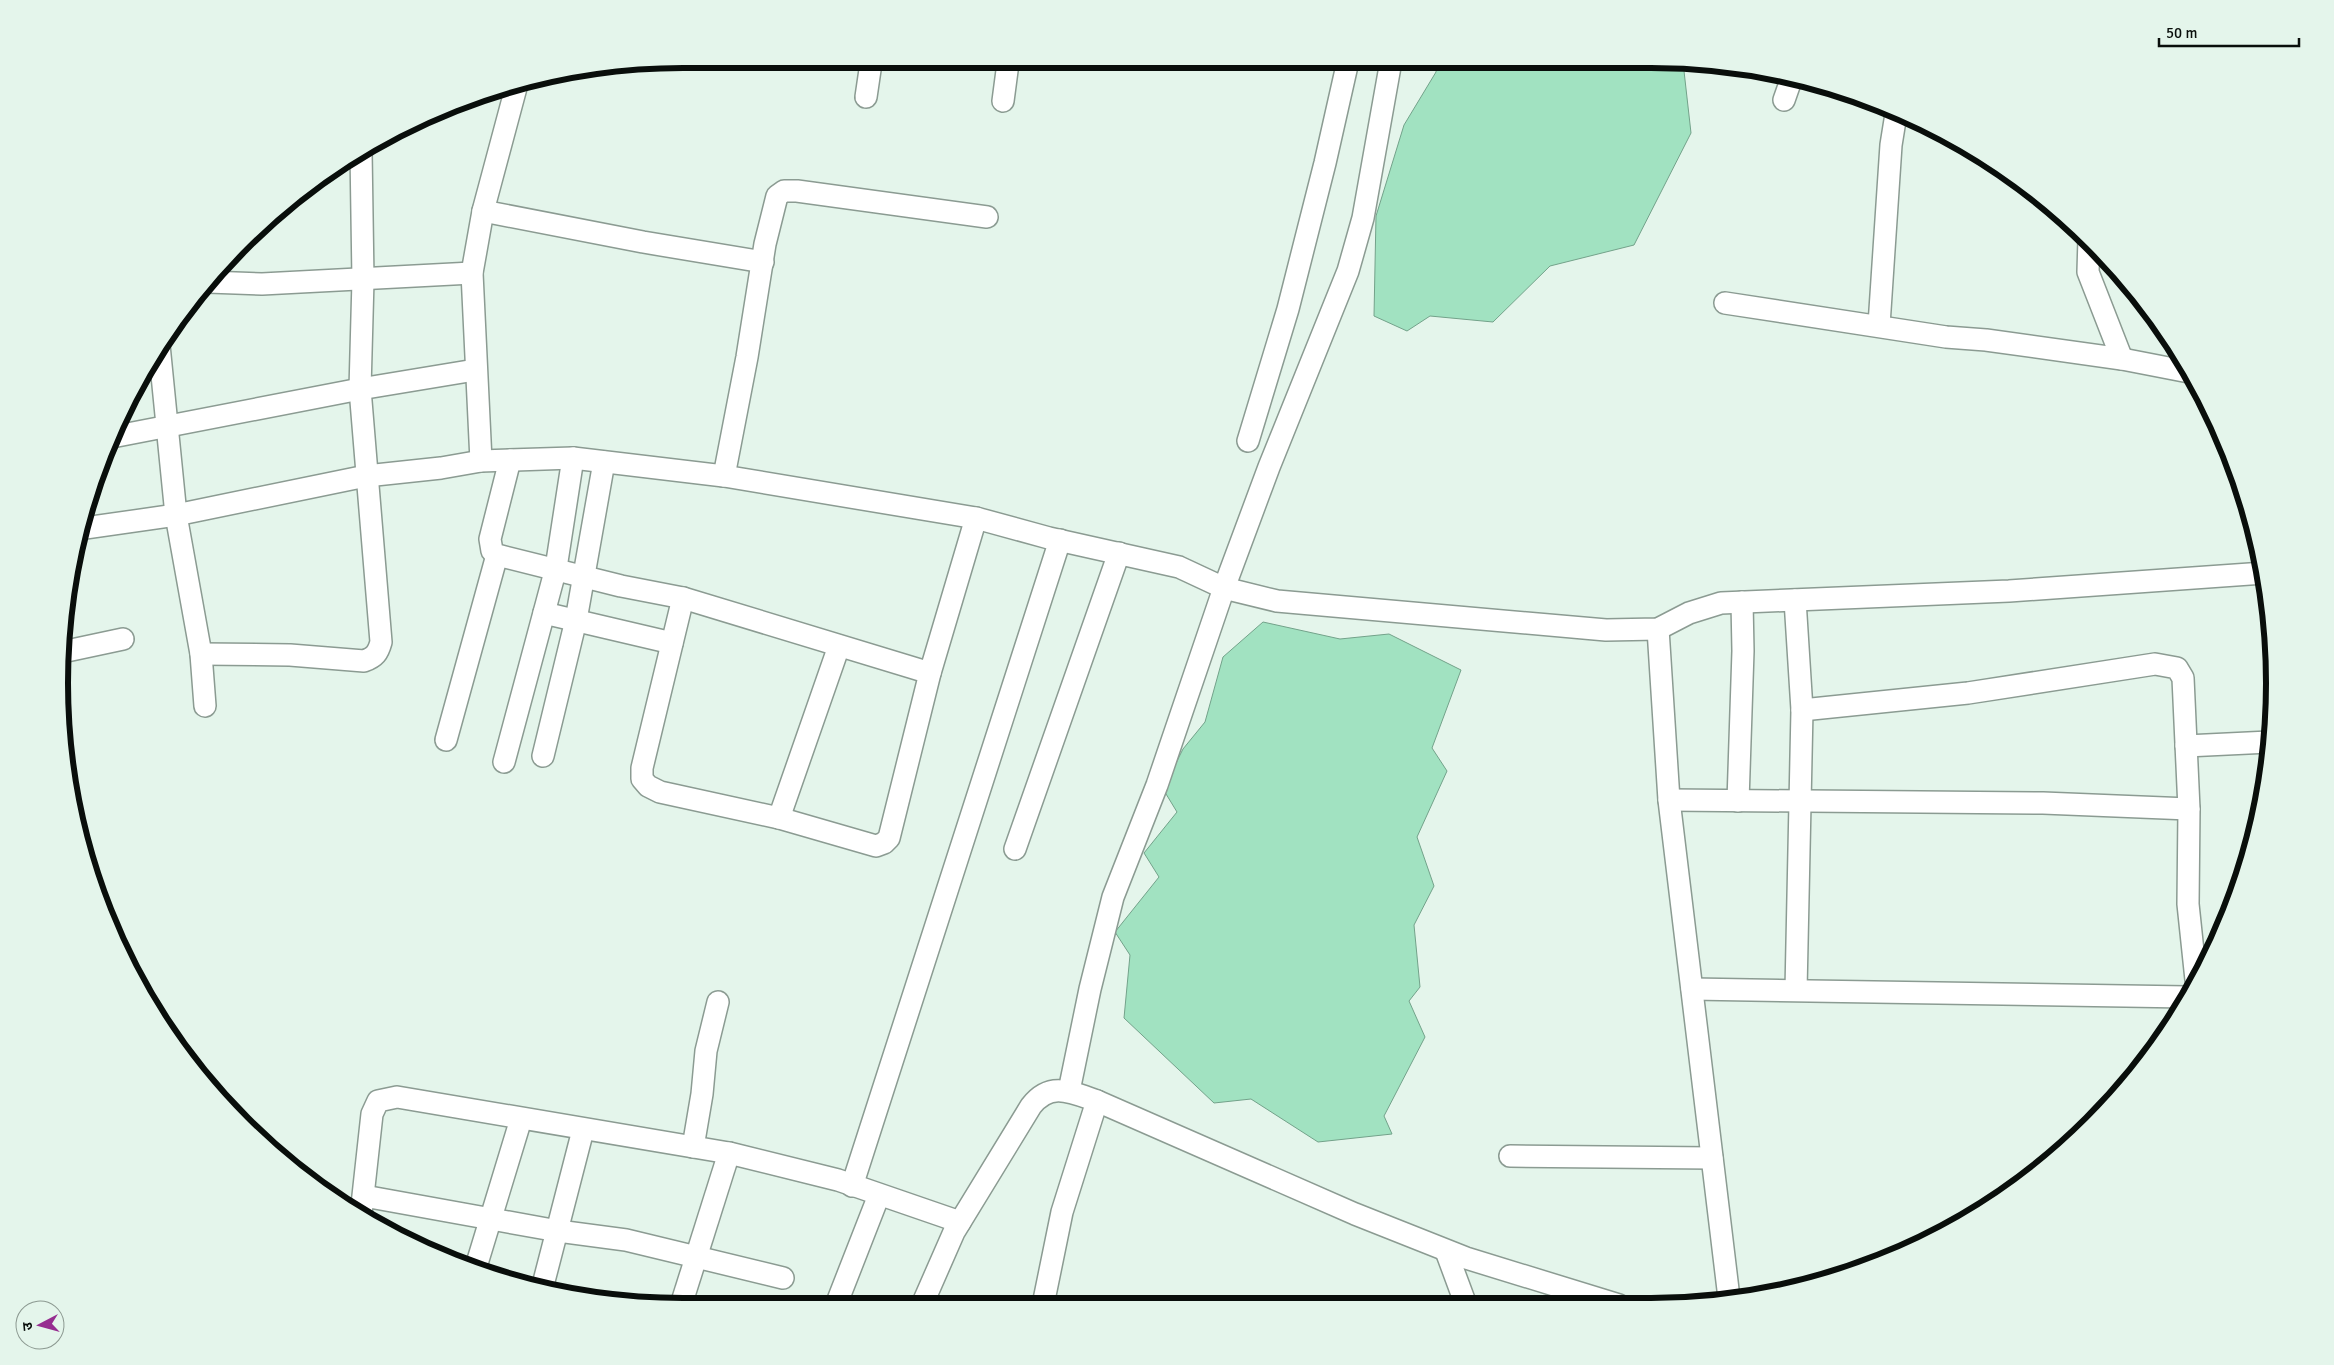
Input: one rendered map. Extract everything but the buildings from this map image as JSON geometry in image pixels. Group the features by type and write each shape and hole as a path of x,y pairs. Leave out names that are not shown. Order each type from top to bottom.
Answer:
{"street":[{"path":"866,98 870,68"},
{"path":"1003,101 1007,68"},
{"path":"1248,441 1288,309 1325,163 1346,68"},
{"path":"1069,1091 1090,989 1113,897 1157,785 1224,588 1269,467 1348,271 1364,218 1391,68"},
{"path":"1784,100 1790,83"},
{"path":"515,90 483,211 472,273 476,370 495,460 490,539 492,551 497,555 556,568 621,586 683,598 930,673"},
{"path":"1880,326 1891,145 1895,118"},
{"path":"201,654 290,655 364,661 374,658 379,652 381,642 360,389 364,280 361,159"},
{"path":"724,476 777,196 784,191 796,190 987,217"},
{"path":"483,211 643,242 763,262"},
{"path":"2089,251 2088,272 2122,359"},
{"path":"216,282 262,284 472,273"},
{"path":"1725,303 1946,337 1986,340 2122,359 2181,370"},
{"path":"159,360 176,515 201,654 205,706"},
{"path":"119,436 360,389 476,370"},
{"path":"504,762 556,568 573,458"},
{"path":"87,529 176,515 366,476 495,460 573,458 724,476 976,518 1028,533 1179,567 1224,588 1277,601 1606,630 1658,629 1697,610 1721,603 2009,591 2257,574"},
{"path":"543,756 586,576 604,462"},
{"path":"683,598 642,768 642,779 648,786 660,792 779,818 876,846 884,843 889,838 930,673 976,518"},
{"path":"838,1181 1054,539"},
{"path":"1015,849 1118,553"},
{"path":"446,740 497,555"},
{"path":"1795,600 1802,710 1796,990"},
{"path":"1738,801 1743,651 1742,602"},
{"path":"544,613 672,643"},
{"path":"1658,629 1669,800 1728,1292"},
{"path":"69,651 123,639"},
{"path":"779,818 838,646"},
{"path":"1802,710 1968,693 2156,664 2177,668 2183,678 2189,808 2188,904 2195,970"},
{"path":"2186,746 2263,742"},
{"path":"1669,800 2043,803 2189,808"},
{"path":"1692,989 2180,997"},
{"path":"693,1148 702,1094 706,1051 718,1002"},
{"path":"925,1298 960,1222 1040,1095 1054,1090 1069,1091 1097,1101 1355,1214 1466,1258 1596,1298"},
{"path":"783,1278 626,1240 558,1231 489,1218 362,1205 372,1114 378,1101 397,1097 583,1130 728,1153 838,1181 960,1222"},
{"path":"1044,1298 1062,1212 1097,1101"},
{"path":"477,1262 489,1218 521,1119"},
{"path":"543,1282 558,1231 583,1130"},
{"path":"683,1298 694,1256 728,1153"},
{"path":"1510,1156 1712,1158"},
{"path":"839,1298 879,1195"},
{"path":"1446,1250 1463,1298"}],"shaded area":[{"path":"1436,68 1685,69 1691,133 1634,245 1550,266 1493,322 1430,316 1407,331 1374,316 1376,216 1404,125 1436,72"},
{"path":"1263,622 1340,639 1389,634 1461,670 1432,748 1447,771 1417,837 1434,886 1414,925 1420,987 1409,1001 1425,1037 1384,1116 1392,1134 1318,1142 1251,1099 1214,1103 1124,1018 1130,955 1115,932 1159,877 1144,853 1177,812 1163,789 1183,749 1205,722 1223,657"}]}
